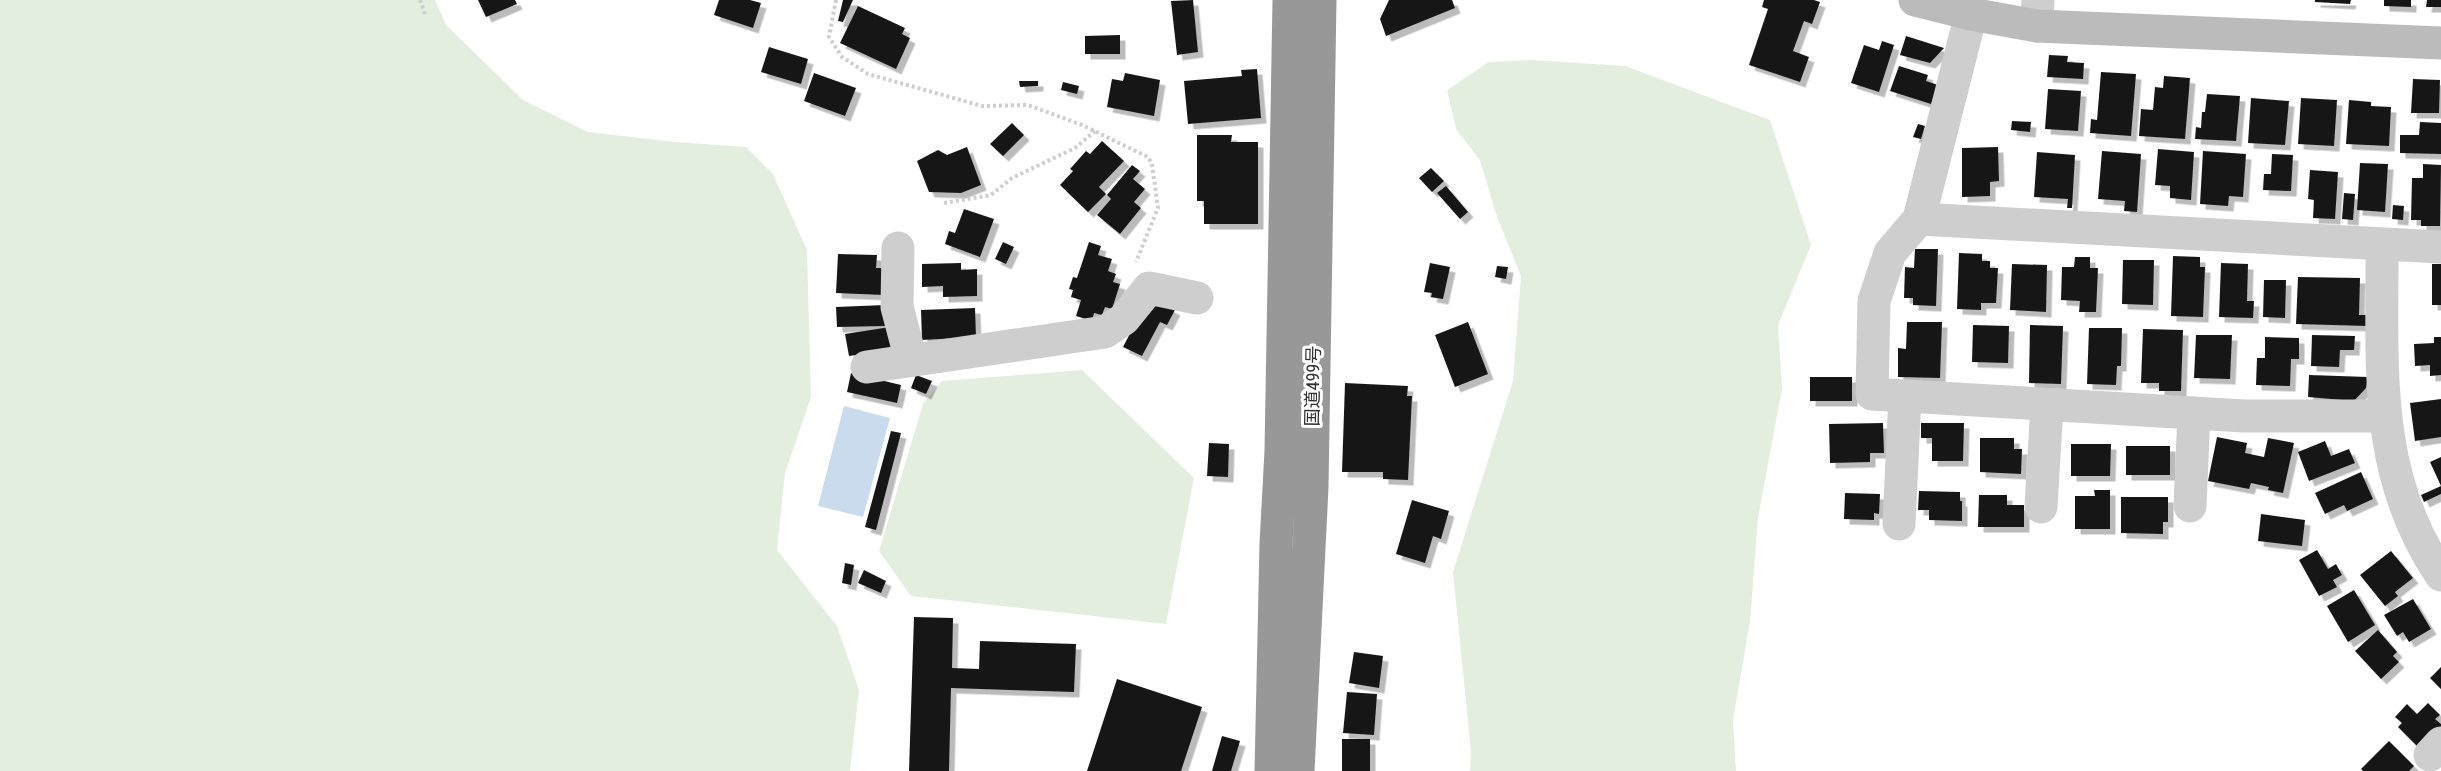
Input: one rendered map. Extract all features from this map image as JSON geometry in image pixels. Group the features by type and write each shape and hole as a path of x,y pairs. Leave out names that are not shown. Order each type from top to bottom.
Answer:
{"highway":[{"name":"国道499号","path":"1271,771 1276,544 1281,451 1289,0"},
{"name":"国道499号","path":"1298,771 1312,488 1320,0"}],"street":[{"path":"1915,0 1971,14 2038,13 2441,43"},
{"path":"1971,14 1919,219 1890,253 1874,301 1872,394 2244,416 2384,416"},
{"path":"1919,219 2441,247"},
{"path":"2382,244 2384,416 2394,470 2409,519 2441,575"},
{"path":"898,248 897,307 911,360"},
{"path":"867,367 1105,332 1124,319 1149,288 1197,298"},
{"path":"1899,524 1905,396"},
{"path":"2041,507 2047,405"},
{"path":"2190,506 2194,413"}],"path":[{"path":"420,0 426,16"},
{"path":"836,0 829,37 842,57 868,74 982,106 1028,105 1095,131 1148,158 1152,165 1158,208 1153,225 1136,257 1134,277 1139,301"},
{"path":"944,203 991,195 1012,178 1075,148 1095,131"}],"green space":[{"path":"0,0 435,0 446,25 523,100 588,132 746,147 773,174 807,250 811,397 785,473 777,550 837,626 859,690 850,771 0,771"},
{"path":"1533,60 1625,66 1770,120 1811,245 1778,325 1782,389 1758,518 1750,622 1733,720 1736,771 1470,771 1471,752 1453,572 1513,381 1521,276 1497,217 1480,160 1456,129 1447,90 1489,62"},
{"path":"1082,370 1194,478 1166,624 911,596 879,551 923,404 942,381"}],"water":[{"path":"844,406 890,418 863,517 818,506"}],"building":[{"path":"478,0 515,0 517,4 486,17"},
{"path":"719,0 750,0 761,3 753,28 714,15"},
{"path":"843,0 853,0 843,22 838,21"},
{"path":"1193,0 1198,52 1177,55 1171,1"},
{"path":"1389,0 1452,0 1455,8 1386,36 1380,19"},
{"path":"1764,0 1820,2 1812,24 1804,21 1793,51 1809,57 1800,82 1749,65 1768,9 1762,7"},
{"path":"2315,0 2351,0 2350,4 2315,2"},
{"path":"2384,0 2411,0 2411,7 2384,6"},
{"path":"2427,0 2441,0 2441,7 2426,7"},
{"path":"858,6 905,28 902,34 910,38 896,69 840,43"},
{"path":"1120,35 1120,54 1085,54 1085,36"},
{"path":"1906,36 1944,48 1930,63 1900,55"},
{"path":"1882,41 1894,45 1879,92 1851,83 1864,45 1879,50"},
{"path":"769,47 808,59 801,84 761,72"},
{"path":"2049,55 2068,56 2067,62 2084,63 2083,79 2047,77"},
{"path":"1899,66 1928,75 1926,81 1938,85 1931,104 1890,91"},
{"path":"1257,69 1261,118 1188,124 1184,81 1242,76 1241,70"},
{"path":"2101,72 2136,74 2131,136 2090,133 2091,119 2097,120"},
{"path":"814,73 856,88 845,116 804,101"},
{"path":"1125,73 1160,80 1154,116 1107,107 1112,79 1123,81"},
{"path":"2164,76 2190,78 2185,139 2139,136 2141,109 2153,110 2155,87 2163,88"},
{"path":"2413,79 2440,80 2439,113 2411,113"},
{"path":"1019,81 1038,81 1038,86 1020,87"},
{"path":"1063,82 1079,86 1077,94 1061,90"},
{"path":"2048,89 2081,91 2078,131 2045,129"},
{"path":"2207,94 2240,96 2236,141 2195,139 2196,127 2201,128"},
{"path":"2251,98 2289,101 2285,145 2248,143"},
{"path":"2301,98 2337,100 2334,146 2298,144"},
{"path":"2349,100 2371,102 2371,106 2391,107 2389,146 2346,144"},
{"path":"2012,121 2031,122 2030,132 2011,130"},
{"path":"2420,122 2441,123 2441,154 2400,153 2400,135 2419,135"},
{"path":"1012,123 1024,135 1003,156 990,144"},
{"path":"1918,124 1925,126 1921,139 1913,137"},
{"path":"1197,135 1232,135 1231,142 1258,142 1258,224 1204,224 1204,201 1197,201"},
{"path":"1102,141 1124,161 1099,187 1106,194 1088,212 1060,185 1073,171 1070,169 1086,151 1090,154"},
{"path":"967,147 981,185 961,193 929,192 917,161 938,150 947,155"},
{"path":"1998,147 1999,181 1990,182 1990,196 1962,197 1962,148"},
{"path":"2158,149 2194,152 2191,200 2170,198 2170,186 2155,185"},
{"path":"2102,151 2141,154 2137,212 2124,211 2125,201 2098,199"},
{"path":"2203,151 2246,154 2243,197 2229,196 2228,206 2200,204"},
{"path":"2037,152 2075,155 2072,208 2067,208 2068,199 2034,197"},
{"path":"2272,154 2293,155 2291,191 2263,190 2264,174 2271,174"},
{"path":"2360,163 2388,164 2385,212 2357,210"},
{"path":"2423,164 2441,165 2440,226 2421,226 2421,220 2411,220 2412,178 2423,178"},
{"path":"1132,165 1140,171 1133,179 1145,189 1134,202 1141,208 1120,234 1097,215 1111,199 1107,195"},
{"path":"1431,168 1444,181 1432,192 1419,178"},
{"path":"2310,170 2338,172 2335,219 2313,218 2314,200 2308,199"},
{"path":"1446,186 1468,212 1460,219 1437,193"},
{"path":"2344,193 2355,194 2353,220 2342,219"},
{"path":"2393,205 2404,206 2403,220 2392,219"},
{"path":"964,209 994,219 980,257 945,244 949,231 955,233"},
{"path":"1003,242 1014,247 1006,264 995,259"},
{"path":"1089,242 1101,246 1098,255 1112,259 1108,271 1116,274 1113,282 1120,284 1112,309 1105,307 1102,315 1094,313 1092,321 1076,316 1081,300 1071,297 1073,290 1069,289 1073,277 1077,278"},
{"path":"1915,249 1938,249 1936,306 1913,305 1913,298 1904,298 1905,267 1914,268"},
{"path":"1959,253 1982,254 1982,261 1990,261 1990,268 1998,268 1996,303 1981,303 1981,310 1957,309"},
{"path":"838,254 877,255 876,268 885,268 884,295 836,293"},
{"path":"2173,256 2200,257 2200,267 2205,267 2203,317 2171,316"},
{"path":"2075,257 2090,257 2090,268 2098,268 2096,312 2079,312 2080,301 2061,300 2062,267 2074,267"},
{"path":"2123,260 2154,260 2153,305 2122,304"},
{"path":"961,263 961,270 977,269 977,296 943,297 943,286 922,287 922,264"},
{"path":"1430,263 1450,267 1443,299 1431,297 1432,293 1424,292"},
{"path":"2221,263 2248,264 2247,301 2254,301 2253,318 2219,317"},
{"path":"2012,264 2047,265 2046,312 2010,310"},
{"path":"2432,264 2441,264 2441,305 2432,305"},
{"path":"1497,266 1508,267 1506,279 1495,277"},
{"path":"2298,277 2360,278 2359,315 2368,315 2368,326 2296,324"},
{"path":"2264,280 2286,280 2285,318 2263,317"},
{"path":"1149,297 1175,310 1167,325 1160,322 1142,356 1123,347"},
{"path":"885,305 885,326 837,327 836,307"},
{"path":"975,308 976,337 922,340 921,310"},
{"path":"1468,322 1488,374 1455,387 1435,335"},
{"path":"1907,322 1942,322 1940,378 1898,377 1898,348 1906,349"},
{"path":"1973,325 2009,326 2008,363 1972,362"},
{"path":"2030,325 2063,326 2061,384 2029,383"},
{"path":"890,327 893,349 849,356 845,334"},
{"path":"2089,328 2122,328 2121,366 2117,366 2116,385 2087,384"},
{"path":"2143,329 2183,330 2181,391 2159,391 2159,383 2141,383"},
{"path":"2196,335 2232,335 2230,379 2194,378"},
{"path":"2312,335 2355,336 2354,350 2340,350 2339,367 2311,366"},
{"path":"2265,337 2299,338 2299,359 2291,359 2290,386 2256,385 2257,358 2265,358"},
{"path":"2434,337 2441,337 2441,375 2430,376 2430,365 2415,366 2414,344 2434,343"},
{"path":"851,373 901,385 897,403 847,392"},
{"path":"916,375 932,381 926,394 911,388"},
{"path":"2309,375 2368,377 2366,388 2354,401 2308,397"},
{"path":"1810,377 1852,377 1852,401 1810,401"},
{"path":"1345,383 1408,386 1407,396 1412,396 1408,480 1383,479 1383,472 1342,472"},
{"path":"2441,399 2441,437 2415,441 2410,403"},
{"path":"1883,423 1884,453 1870,453 1870,462 1830,463 1829,424"},
{"path":"1921,423 1964,423 1963,461 1932,461 1932,438 1921,438"},
{"path":"891,431 901,433 876,530 865,527"},
{"path":"2217,437 2247,443 2245,453 2264,457 2268,438 2294,443 2283,493 2251,483 2249,489 2208,481"},
{"path":"1980,438 2014,438 2014,449 2022,449 2021,474 1980,472"},
{"path":"2325,441 2331,456 2349,449 2355,463 2309,481 2298,452"},
{"path":"1209,443 1229,444 1228,477 1207,476"},
{"path":"2071,444 2111,444 2110,476 2071,476"},
{"path":"2126,446 2170,446 2170,475 2126,475"},
{"path":"2441,457 2441,486 2430,462"},
{"path":"2361,472 2373,499 2347,511 2344,505 2325,514 2315,493"},
{"path":"2441,486 2441,494 2424,502 2421,495"},
{"path":"2094,490 2110,490 2110,529 2075,529 2075,496 2095,496"},
{"path":"1919,491 1960,492 1962,521 1929,520 1929,510 1918,510"},
{"path":"1845,493 1880,494 1879,514 1874,513 1874,520 1844,519"},
{"path":"1979,495 2007,495 2007,505 2024,505 2024,527 1978,527"},
{"path":"2121,497 2168,497 2168,522 2163,522 2163,534 2121,533"},
{"path":"1412,500 1449,511 1441,539 1433,536 1425,563 1396,554"},
{"path":"2261,514 2305,520 2302,546 2258,541"},
{"path":"2317,550 2328,569 2336,564 2342,575 2333,580 2337,587 2319,596 2299,560"},
{"path":"2391,551 2413,578 2395,592 2398,596 2385,606 2360,575"},
{"path":"845,563 854,565 851,585 842,583"},
{"path":"864,570 886,581 881,593 858,583"},
{"path":"2354,590 2375,625 2348,642 2327,606"},
{"path":"2413,599 2431,629 2409,642 2403,632 2397,636 2384,615"},
{"path":"914,617 953,618 952,668 979,669 980,641 1076,644 1074,692 951,688 949,771 909,771"},
{"path":"2378,630 2397,652 2393,656 2399,662 2381,679 2355,651"},
{"path":"1354,652 1383,656 1379,688 1349,683"},
{"path":"2441,667 2441,689 2430,678"},
{"path":"1117,679 1202,707 1181,771 1087,771"},
{"path":"1347,692 1377,694 1374,735 1343,733"},
{"path":"2428,703 2440,715 2435,719 2441,724 2441,729 2421,750 2398,727 2402,723 2395,717 2407,704 2417,714"},
{"path":"1222,736 1240,741 1231,771 1212,771"},
{"path":"1342,739 1370,739 1370,771 1342,771"},
{"path":"2389,741 2414,766 2409,771 2363,771 2361,769"}]}
